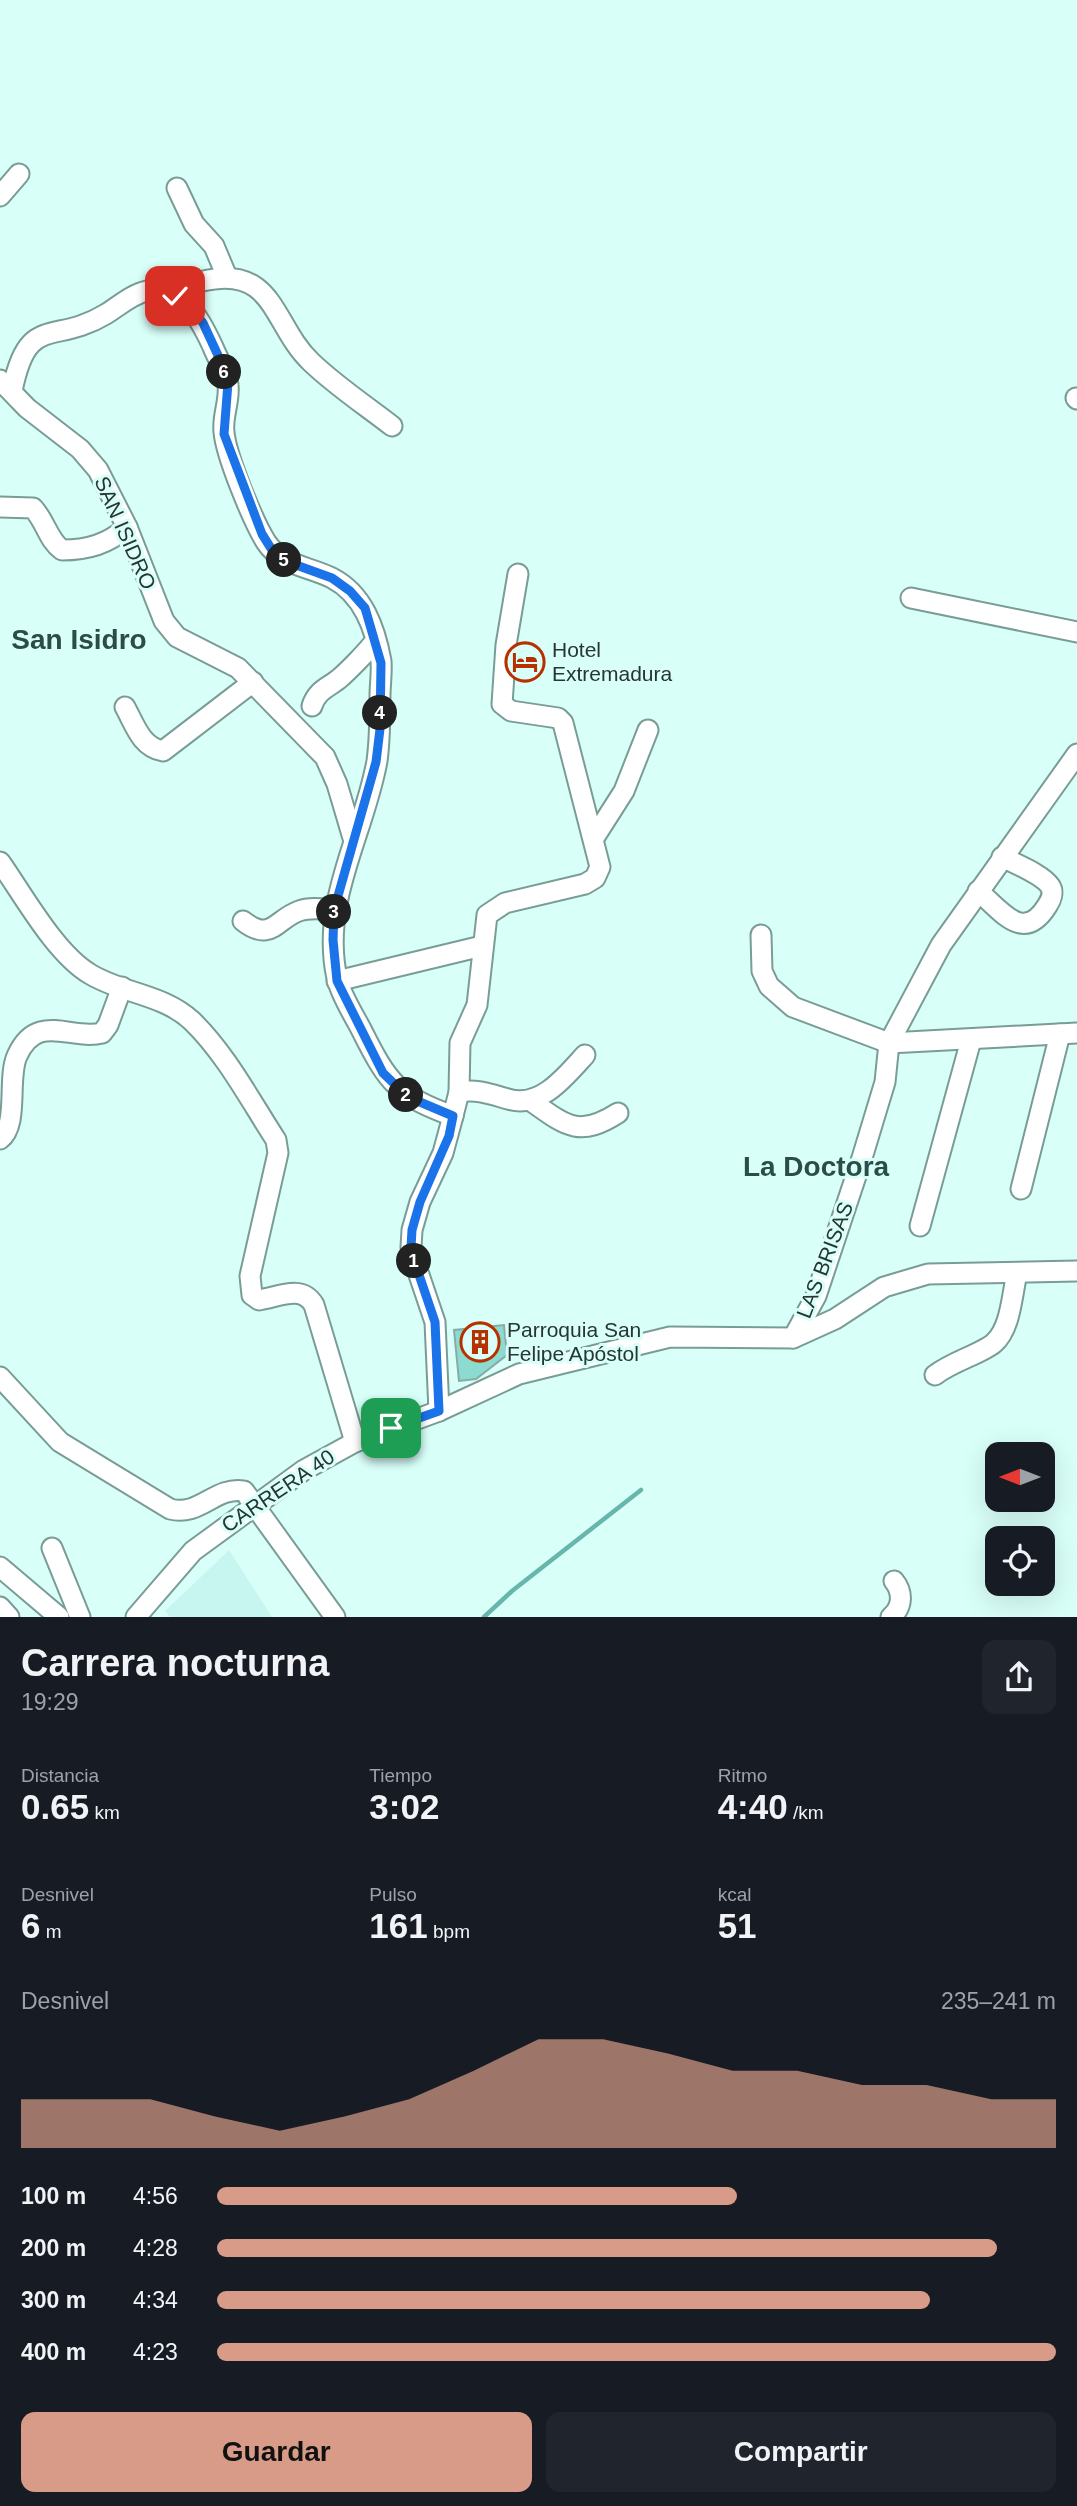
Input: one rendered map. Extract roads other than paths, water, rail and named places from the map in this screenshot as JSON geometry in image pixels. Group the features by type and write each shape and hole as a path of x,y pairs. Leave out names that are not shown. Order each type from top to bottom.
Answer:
{"street":[{"path":"0,196 19,174"},
{"path":"177,188 194,223 214,246 227,277"},
{"path":"392,426 311,362 294,345 266,295 258,286 240,278 227,277 197,283 175,296 190,306 203,323 222,364 228,383 224,434 262,534 272,550 285,561 332,578 350,591 365,608 381,663 380,729 376,762 334,910 333,940 337,981 383,1073 408,1097 453,1116"},
{"name":"SAN ISIDRO","path":"175,296 156,290 144,291 91,323 36,336 24,348 6,386 27,408 80,449 98,470 127,527 164,621 185,641 238,668 325,757 337,784 354,842"},
{"path":"0,507 33,508 46,522 53,543 62,550 91,547 112,541 127,527"},
{"path":"439,1411 435,1322 411,1247 412,1230 420,1202 446,1145 459,1092 460,1043 477,1005 487,915 494,907 585,884 595,878 600,867 563,723 558,718 511,711 502,704 506,645 518,574"},
{"path":"911,598 1077,632"},
{"path":"312,706 318,693 339,679 353,661 368,651 375,641"},
{"path":"125,707 142,739 151,749 163,751 253,682"},
{"path":"594,838 624,791 648,730"},
{"name":"LAS BRISAS","path":"793,1338 816,1296 862,1158 885,1082 889,1044 941,945 1077,754"},
{"path":"978,891 1017,923 1027,925 1036,922 1049,904 1053,893 1049,884 1002,857"},
{"path":"0,862 64,952 92,975 158,999 190,1019 210,1041 276,1140 278,1153 250,1276 252,1294 259,1300 299,1292 309,1296 355,1442"},
{"path":"243,921 252,929 262,930 275,928 298,911 334,910"},
{"path":"761,934 762,971 769,986 793,1007 889,1044 1069,1033 1021,1189"},
{"path":"337,981 482,946"},
{"path":"0,1139 9,1128 17,1055 41,1031 54,1028 102,1033 108,1025 122,987"},
{"path":"920,1226 971,1040"},
{"path":"531,1101 553,1087 585,1055"},
{"path":"459,1092 471,1090 510,1100 531,1101 565,1125 580,1128 596,1127 618,1113"},
{"name":"CARRERA 40","path":"148,1612 193,1551 304,1469 355,1442 439,1411 519,1374 655,1339 686,1335 793,1338 824,1325 884,1287 928,1274 1077,1271"},
{"path":"935,1375 961,1358 995,1342 1007,1316 1017,1273"},
{"path":"0,1377 60,1442 153,1500 181,1512 196,1508 224,1490 244,1491 335,1617"},
{"path":"52,1548 80,1617"},
{"path":"2,1570 54,1613"},
{"path":"891,1617 901,1600 900,1589 894,1581"},
{"path":"0,1607 9,1617"}],"waterway":[{"path":"484,1617 512,1591 641,1490"}],"place":[{"name":"Hotel Extremadura","path":"525,662"},
{"name":"Parroquia San Felipe Apóstol","path":"480,1342"}],"district":[{"name":"San Isidro","path":"79,639"},
{"name":"La Doctora","path":"816,1166"}]}
